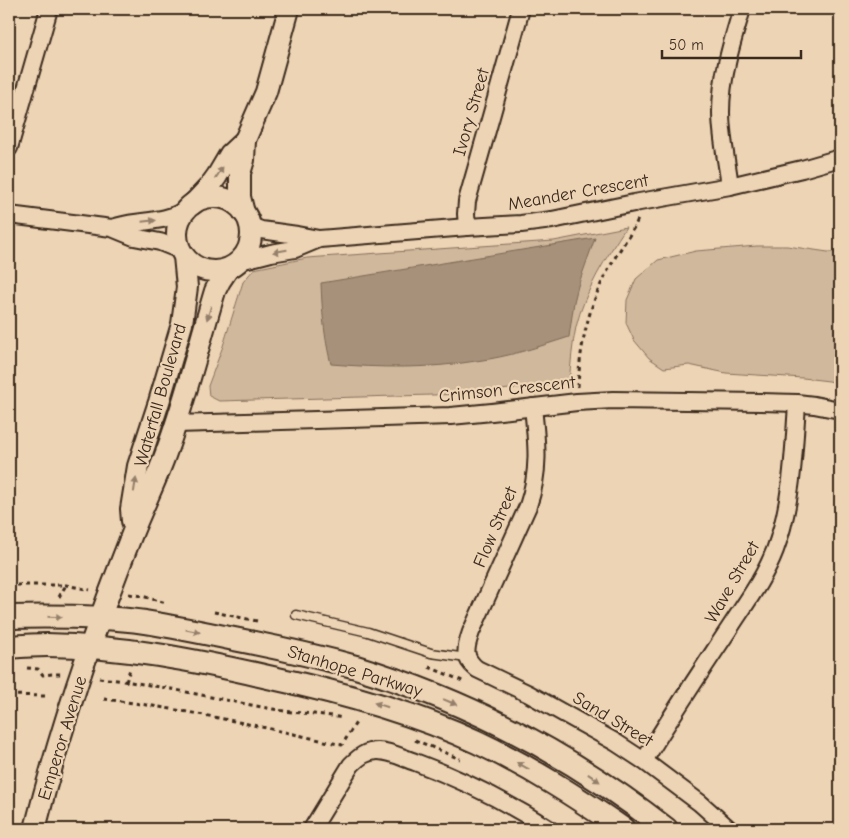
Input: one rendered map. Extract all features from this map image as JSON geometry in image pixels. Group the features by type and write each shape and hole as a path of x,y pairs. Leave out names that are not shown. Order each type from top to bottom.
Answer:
{"main road":[{"name":"Stanhope Parkway","path":"9,617 100,618 145,622 284,650 356,668 412,687 480,716 558,755 632,803 666,829"},
{"name":"Stanhope Parkway","path":"9,647 44,645 136,652 236,670 303,684 361,699 436,725 517,762 581,800 623,829"}],"street":[{"path":"9,148 49,9"},
{"path":"245,140 244,160 240,173 240,196 248,219 251,241 245,255 234,265 221,271 207,271 194,266 182,253 178,243 177,229 182,216 209,187 230,154 245,140 252,128 266,92 289,9"},
{"name":"Ivory Street","path":"467,227 467,201 520,9"},
{"path":"730,186 721,112 724,82 732,42 742,9"},
{"name":"Meander Crescent","path":"248,219 261,230 319,239 520,224 552,220 730,186 840,158"},
{"path":"112,228 173,217 204,199 219,198 233,202 248,219"},
{"path":"9,215 112,228 134,237 155,241 182,253"},
{"name":"Meander Crescent","path":"234,265 271,253 295,249 319,239"},
{"name":"Waterfall Boulevard","path":"132,534 131,509 138,466 160,402 182,324 187,287 182,253"},
{"name":"Waterfall Boulevard","path":"90,648 132,534 166,453 215,291 220,281 234,265"},
{"name":"Crimson Crescent","path":"176,424 452,416 613,400 762,402 814,405 840,410"},
{"name":"Wave Street","path":"644,761 760,581 774,552 780,537 787,506 795,441 797,404"},
{"name":"Flow Street","path":"467,658 466,649 470,632 532,495 536,471 537,445 533,407"},
{"name":"Emperor Avenue","path":"35,829 51,768 90,648"},
{"name":"Sand Street","path":"467,658 478,669 578,720 644,761 700,803 730,829"},
{"path":"312,829 352,765 358,758 368,752 377,751 388,752 451,776 520,811 550,829"}],"lane":[{"path":"296,615 368,632 431,653 467,658"}],"path":[{"path":"578,402 583,336 601,283 638,220 634,203"},
{"path":"9,585 66,585 84,590"},
{"path":"58,599 66,585"},
{"path":"138,595 152,600"},
{"path":"23,668 38,669 43,674 52,674"},
{"path":"126,682 130,670"},
{"path":"109,679 175,689 274,710 335,716 365,724"},
{"path":"9,695 45,696"},
{"path":"104,699 217,717 342,746 357,721"},
{"path":"414,740 467,763"}],"shaded area":[{"path":"626,227 597,275 580,313 576,327 569,382 467,394 219,401 209,396 208,386 243,282 254,269 307,258 554,241"},
{"path":"595,238 578,286 569,337 511,354 458,364 403,367 331,364 324,324 321,283"},
{"path":"757,246 787,246 840,252 840,384 803,378 726,373 689,365 664,368 649,358 634,340 626,323 627,300 636,279 658,260 696,251"}]}
